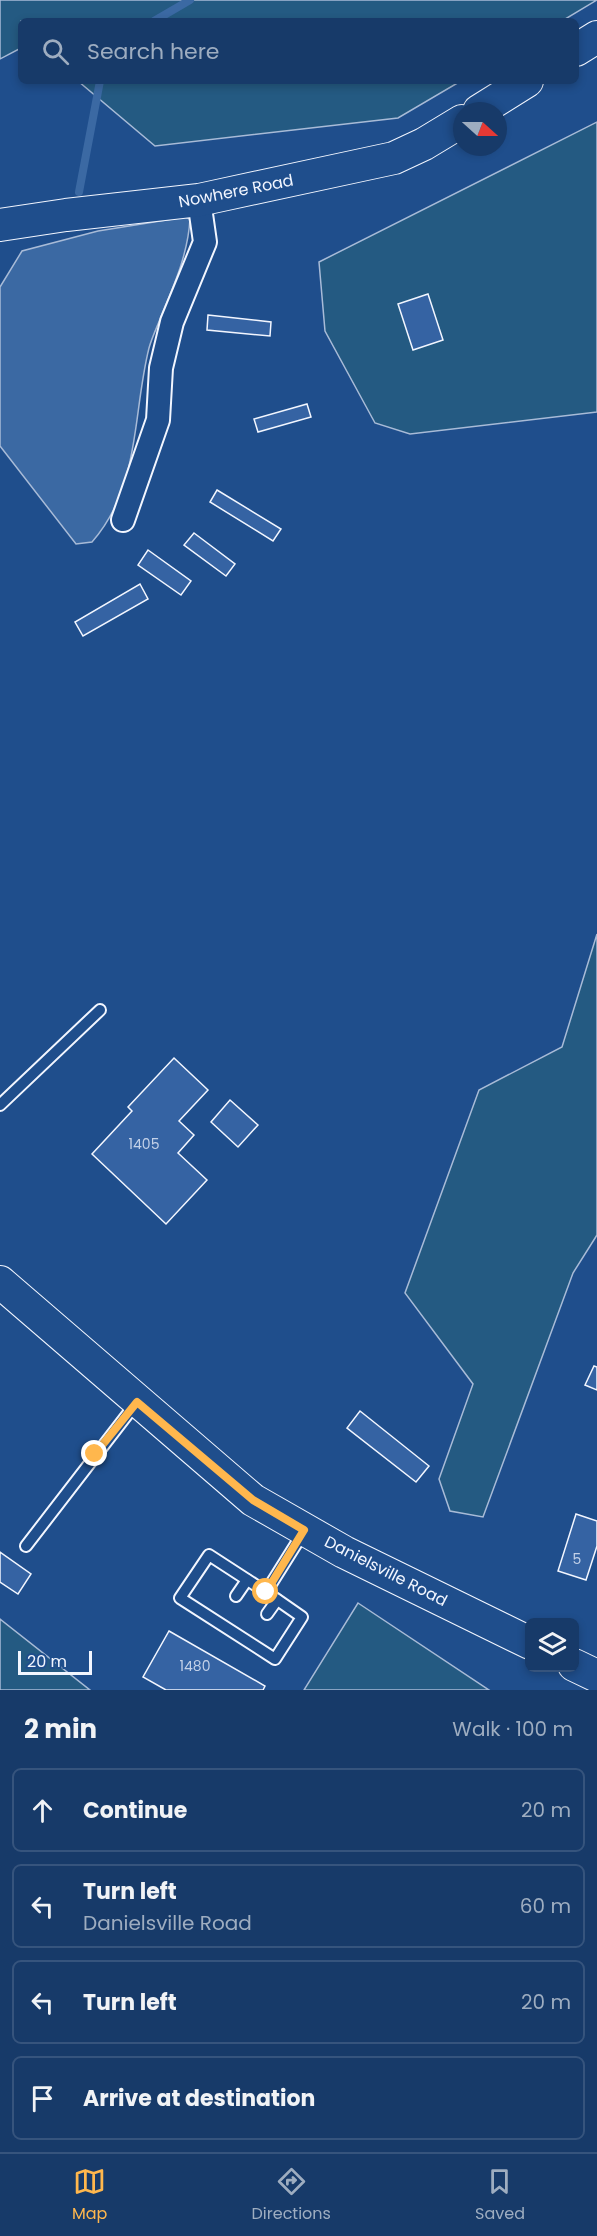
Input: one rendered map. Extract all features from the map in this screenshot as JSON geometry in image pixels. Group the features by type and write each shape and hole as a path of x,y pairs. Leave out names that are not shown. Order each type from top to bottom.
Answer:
{"main road":[{"path":"579,48 597,37"},
{"path":"493,102 522,84"},
{"name":"Nowhere Road","path":"0,225 199,200 394,158 453,126"},
{"name":"Danielsville Road","path":"0,1282 253,1500 344,1552 525,1641"},
{"path":"579,1667 597,1676"}],"street":[{"path":"123,520 158,420 161,368 172,322 205,242 199,200"}],"lane":[{"path":"0,1105 100,1010"},
{"path":"26,1546 137,1402"},
{"path":"266,1592 304,1530"},
{"path":"209,1555 247,1580 302,1617 275,1659 251,1639 220,1619 180,1599 209,1555"},
{"path":"236,1596 247,1580"},
{"path":"267,1614 277,1600"}],"shaded area":[{"path":"0,0 597,0 567,18 18,18 18,50 0,59"},
{"path":"82,84 456,84 398,118 155,146"},
{"path":"597,122 597,412 410,434 375,423 325,331 319,262"},
{"path":"185,217 190,219 187,244 149,348 132,450 119,498 108,520 92,542 76,544 0,446 0,287 22,251 98,231"},
{"path":"597,934 597,1235 573,1273 483,1517 450,1511 439,1479 473,1384 405,1293 479,1090 562,1047"},
{"path":"358,1603 489,1690 304,1690"},
{"path":"0,1619 90,1690 0,1690"}],"building":[{"path":"428,294 443,340 413,350 398,304"},
{"path":"208,315 271,322 270,336 207,330"},
{"path":"307,404 311,417 258,432 254,419"},
{"path":"217,490 281,529 273,541 210,502"},
{"path":"194,533 235,564 226,576 184,545"},
{"path":"148,550 191,581 181,595 138,565"},
{"path":"140,584 148,599 83,636 75,622"},
{"path":"174,1058 208,1090 179,1121 194,1135 178,1153 207,1180 166,1224 92,1154 132,1111 128,1107"},
{"path":"230,1100 258,1125 238,1147 211,1122"},
{"path":"594,1366 597,1367 597,1390 585,1385"},
{"path":"360,1411 429,1466 416,1482 347,1428"},
{"path":"576,1514 597,1521 597,1546 586,1580 558,1571"},
{"path":"0,1552 31,1574 18,1594 0,1582"},
{"path":"169,1631 265,1686 263,1690 166,1690 143,1677"}],"waterway":[{"path":"159,18 190,0"},
{"path":"79,192 99,84"}],"route":[{"path":"95,1454 137,1402 253,1500 304,1530 266,1592"}]}
